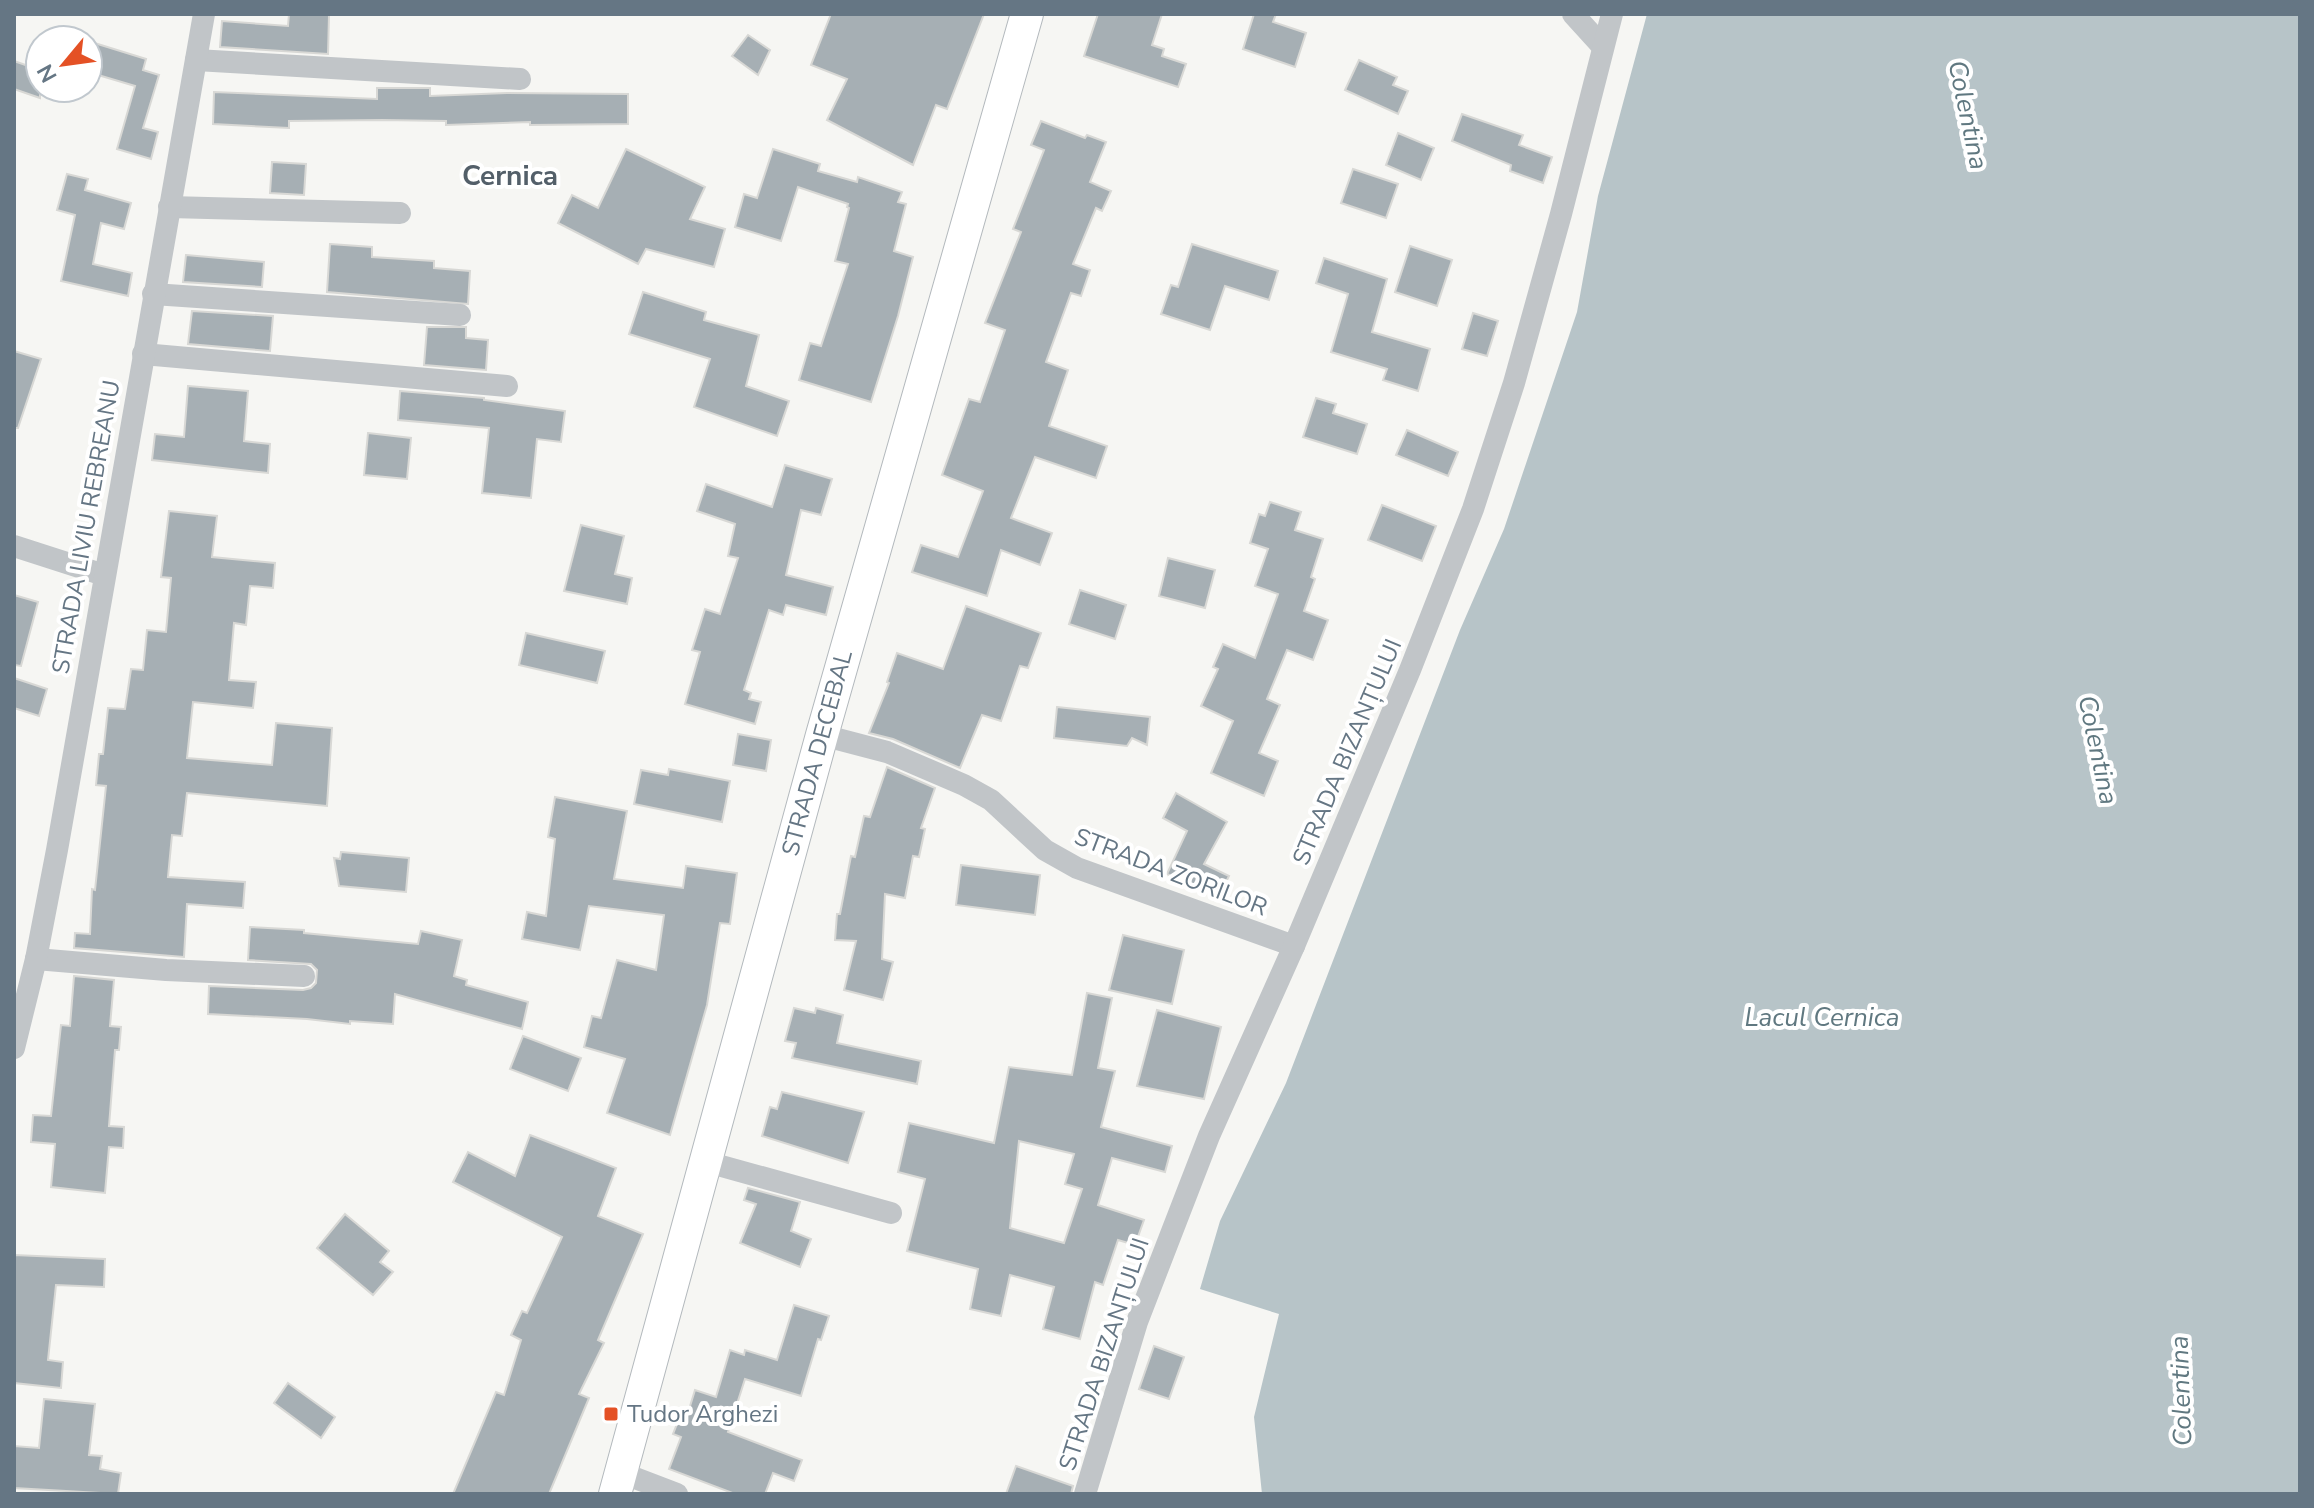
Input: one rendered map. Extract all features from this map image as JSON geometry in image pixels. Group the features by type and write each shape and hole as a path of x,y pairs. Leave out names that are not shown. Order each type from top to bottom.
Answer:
{"main road":[{"name":"STRADA DECEBAL","path":"618,1484 822,735 1027,14"}],"street":[{"name":"STRADA LIVIU REBREANU","path":"14,1048 36,959 204,14"},
{"path":"1573,14 1603,47"},
{"name":"STRADA BIZANȚULUI","path":"1085,1494 1143,1307 1209,1136 1294,946 1410,670 1473,509 1514,383 1612,14"},
{"path":"196,60 520,79"},
{"path":"169,207 400,213"},
{"path":"153,294 460,315"},
{"path":"143,354 507,386"},
{"path":"14,546 104,575"},
{"name":"STRADA ZORILOR","path":"822,735 887,752 964,785 991,800 1045,850 1077,868 1294,946"},
{"path":"36,959 166,970 304,976"},
{"path":"707,1162 891,1213"},
{"path":"618,1484 677,1494"}],"water":[{"name":"Lacul Cernica","path":"1647,14 2300,14 2300,1494 1262,1494 1254,1417 1279,1314 1200,1289 1220,1221 1286,1083 1460,630 1504,529 1577,312 1598,196"}],"building":[{"path":"289,14 329,15 328,54 220,47 222,21 288,26"},
{"path":"831,14 984,14 947,109 936,105 913,165 827,120 847,79 811,65"},
{"path":"1098,14 1162,14 1152,45 1164,49 1162,56 1186,64 1178,87 1084,56"},
{"path":"1254,14 1276,14 1273,22 1306,33 1295,67 1243,49"},
{"path":"748,35 770,50 758,75 732,56"},
{"path":"104,46 146,59 143,70 159,75 143,128 158,132 151,159 117,149 135,86 104,77"},
{"path":"1359,60 1397,77 1393,85 1408,91 1398,114 1345,90"},
{"path":"14,61 24,64 24,92 14,89"},
{"path":"377,88 430,88 430,96 628,94 628,124 530,125 530,122 446,125 446,121 289,121 289,128 213,124 214,92 377,99"},
{"path":"1462,114 1523,135 1519,145 1552,157 1543,183 1510,171 1511,165 1452,141"},
{"path":"1041,121 1085,138 1087,135 1106,142 1090,182 1111,191 1102,211 1096,208 1073,264 1090,270 1081,296 1071,293 1046,362 1068,370 1049,426 1107,446 1096,478 1035,457 1011,518 1052,533 1040,565 1001,550 987,596 912,572 921,545 958,557 983,491 942,475 969,399 980,402 1005,330 985,323 1021,232 1013,229 1044,150 1031,145"},
{"path":"1398,133 1434,148 1421,180 1386,165"},
{"path":"626,149 705,187 690,219 725,229 714,267 646,249 638,264 558,223 572,195 598,208"},
{"path":"773,149 820,164 818,171 857,182 858,177 902,192 898,202 906,204 894,251 913,257 871,402 799,380 810,343 821,346 848,264 835,261 848,204 798,187 781,241 735,227 744,194 757,198"},
{"path":"272,162 306,164 304,195 270,193"},
{"path":"1353,169 1398,184 1386,218 1341,203"},
{"path":"67,174 88,179 85,190 131,203 124,229 101,223 93,264 132,273 128,296 61,281 75,215 57,210"},
{"path":"330,244 372,247 372,257 434,261 434,268 470,271 468,304 327,292"},
{"path":"1192,244 1278,271 1269,300 1225,286 1210,330 1161,314 1171,285 1178,287"},
{"path":"1410,246 1452,260 1437,306 1395,292"},
{"path":"186,255 264,262 262,287 183,282"},
{"path":"1324,258 1387,279 1372,332 1430,349 1418,391 1383,380 1387,369 1331,352 1348,294 1316,283"},
{"path":"643,292 706,312 704,320 759,335 746,386 789,401 777,436 694,407 710,359 629,334"},
{"path":"192,311 273,316 270,351 188,344"},
{"path":"1473,313 1498,321 1487,356 1462,349"},
{"path":"427,327 466,327 466,338 488,340 486,370 424,365"},
{"path":"14,351 41,359 18,428 14,428"},
{"path":"188,386 248,391 244,441 270,444 268,473 152,460 155,434 184,437"},
{"path":"400,391 484,398 565,411 561,442 537,439 531,498 482,493 489,428 398,420"},
{"path":"1316,398 1336,404 1333,413 1367,424 1357,454 1303,437"},
{"path":"1407,430 1458,452 1448,476 1396,455"},
{"path":"368,433 411,438 407,479 364,475"},
{"path":"785,465 832,479 821,515 801,510 786,575 833,587 826,615 786,605 783,615 769,610 744,690 751,693 749,699 761,702 755,724 685,704 700,652 692,650 705,609 720,614 738,558 728,556 735,524 697,511 706,484 772,507"},
{"path":"1270,502 1301,512 1295,530 1323,539 1311,577 1315,579 1304,611 1328,620 1313,660 1287,650 1267,699 1280,705 1259,753 1278,761 1264,796 1211,773 1233,721 1201,706 1218,669 1213,667 1223,644 1255,658 1278,594 1255,586 1268,549 1250,543 1259,514 1265,516"},
{"path":"1382,505 1436,526 1422,561 1368,540"},
{"path":"169,511 217,516 212,557 275,563 273,588 250,586 246,625 234,623 229,680 256,682 253,708 193,702 187,758 272,765 276,723 332,728 327,806 187,793 182,836 172,835 168,877 245,882 243,908 187,904 184,957 74,948 75,933 90,934 92,889 95,890 106,786 96,785 108,708 125,709 131,669 143,670 147,630 166,632 171,578 161,577"},
{"path":"581,525 624,536 615,574 632,578 627,604 564,591"},
{"path":"1168,558 1215,570 1205,608 1159,596"},
{"path":"1080,590 1126,605 1115,639 1069,624"},
{"path":"14,595 38,602 21,666 14,665"},
{"path":"966,606 1041,633 1028,668 1020,666 1001,721 982,715 960,768 893,739 869,733 897,653 943,669"},
{"path":"526,633 605,651 597,683 519,665"},
{"path":"14,678 47,689 39,716 14,708"},
{"path":"1057,707 1150,717 1147,745 1132,738 1127,746 1054,738"},
{"path":"738,734 771,740 766,771 733,765"},
{"path":"887,767 935,788 921,828 925,829 919,857 913,856 905,898 885,894 882,959 893,962 883,1000 844,990 856,941 835,940 837,914 840,914 851,856 855,857 864,816 870,817"},
{"path":"669,769 730,781 722,822 634,804 641,770 668,775"},
{"path":"1176,793 1227,822 1204,864 1229,876 1218,898 1167,874 1187,831 1163,818"},
{"path":"555,797 627,811 614,879 683,888 686,866 737,873 730,924 720,923 707,1005 670,1135 607,1113 625,1059 584,1047 592,1016 601,1018 617,960 656,970 664,915 589,906 580,950 522,939 527,912 546,916 555,839 548,837"},
{"path":"341,852 409,858 406,892 339,886 334,858 340,859"},
{"path":"961,865 1040,875 1035,915 956,905"},
{"path":"250,927 304,930 304,933 418,944 421,931 462,940 454,976 467,980 466,985 528,1002 522,1029 395,994 393,1024 208,1014 209,986 303,990 316,983 317,970 311,964 248,960"},
{"path":"1123,935 1184,950 1172,1004 1109,990"},
{"path":"74,976 114,980 110,1026 121,1027 119,1050 115,1050 109,1126 124,1127 123,1148 109,1147 105,1193 51,1187 55,1144 31,1142 33,1115 51,1116 61,1025 70,1026"},
{"path":"1087,993 1112,998 1098,1068 1115,1071 1101,1127 1172,1146 1165,1172 1112,1158 1098,1205 1144,1220 1135,1245 1118,1240 1103,1285 1095,1282 1080,1339 1043,1329 1054,1287 1010,1275 1001,1316 970,1309 978,1269 907,1251 925,1179 898,1172 909,1123 994,1143 1009,1067 1072,1075","holes":["1019,1141 1074,1154 1065,1184 1082,1189 1064,1243 1010,1228"]},
{"path":"794,1008 815,1013 816,1008 843,1015 837,1043 921,1061 917,1084 792,1058 796,1043 785,1041"},
{"path":"1157,1010 1221,1027 1204,1099 1137,1086"},
{"path":"523,1036 581,1058 568,1091 510,1069"},
{"path":"782,1092 864,1112 848,1163 762,1136 770,1107 777,1109"},
{"path":"530,1135 616,1168 598,1216 643,1234 598,1340 604,1343 579,1394 589,1398 549,1494 453,1494 496,1392 504,1395 521,1340 511,1335 522,1311 527,1313 562,1237 453,1182 468,1152 515,1176"},
{"path":"748,1188 800,1202 791,1231 811,1239 800,1267 740,1243 756,1204 744,1200"},
{"path":"345,1214 389,1251 380,1262 393,1272 373,1295 317,1248"},
{"path":"14,1255 105,1259 104,1287 56,1285 48,1360 63,1362 61,1388 14,1383"},
{"path":"794,1305 829,1316 821,1340 818,1339 801,1396 745,1379 728,1432 802,1460 794,1481 773,1473 765,1494 735,1494 669,1469 681,1437 673,1434 681,1414 687,1416 695,1390 716,1397 730,1350 744,1355 745,1350 777,1360"},
{"path":"1154,1346 1184,1357 1169,1399 1139,1389"},
{"path":"288,1383 335,1417 321,1438 274,1403"},
{"path":"44,1399 95,1404 89,1455 102,1456 100,1469 121,1473 118,1494 14,1488 14,1446 39,1448"},
{"path":"1016,1466 1073,1486 1071,1494 1006,1494"}],"place":[{"name":"Tudor Arghezi","path":"611,1414"}],"district":[{"name":"Cernica","path":"510,176"}],"water label":[{"name":"Colentina","path":"1968,115"},
{"name":"Colentina","path":"2098,750"},
{"name":"Colentina","path":"2181,1391"}]}
